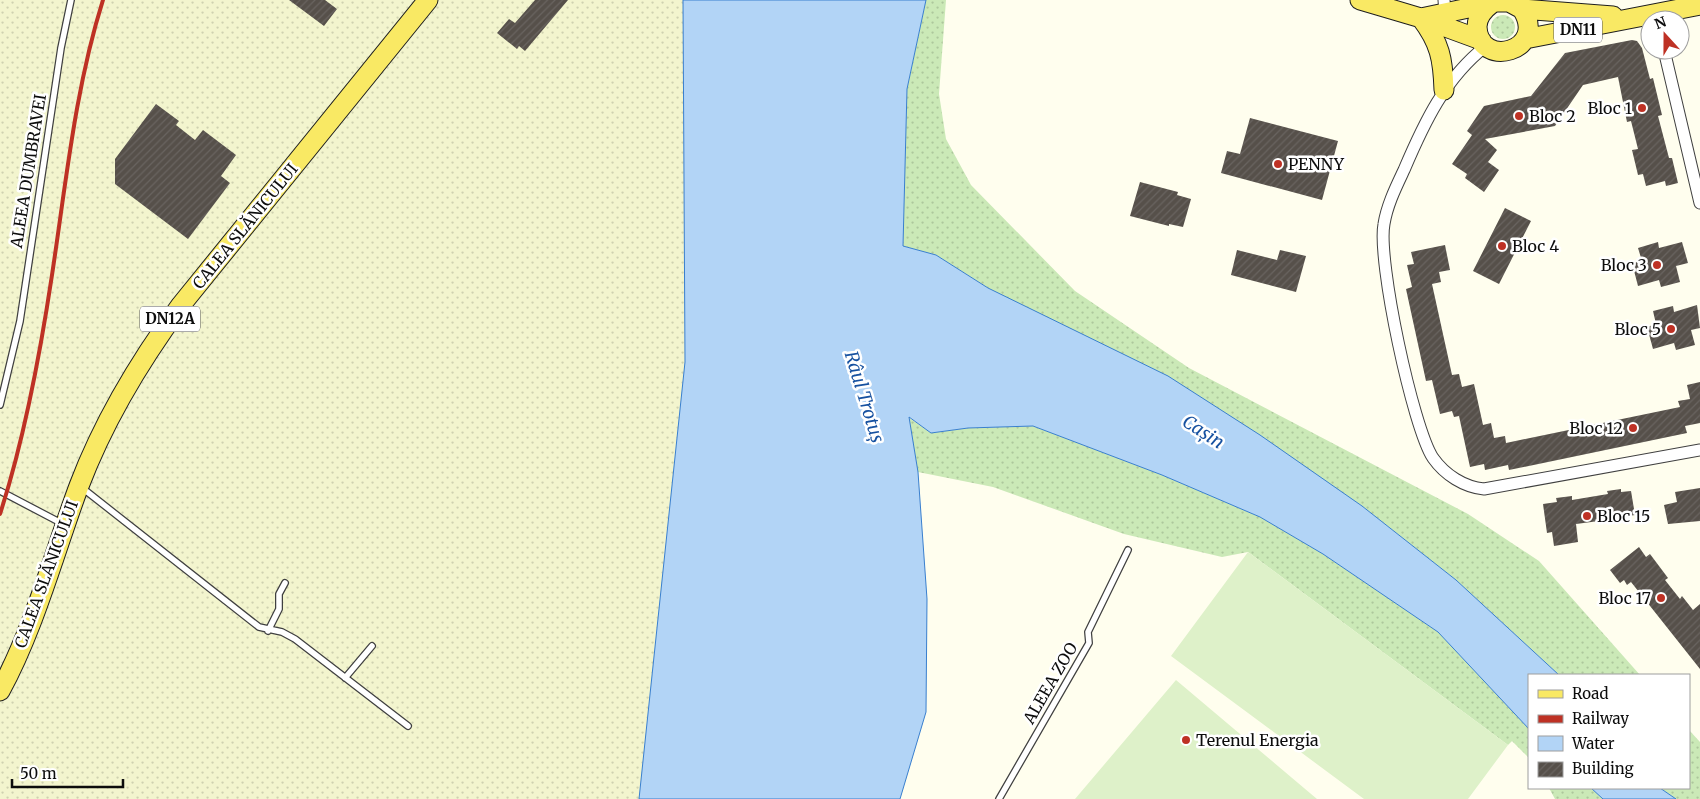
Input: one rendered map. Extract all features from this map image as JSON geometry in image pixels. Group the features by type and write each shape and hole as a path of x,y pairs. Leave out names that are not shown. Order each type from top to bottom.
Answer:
{"main road":[{"name":"CALEA SLĂNICULUI","path":"0,691 30,623 79,486 105,424 150,347 181,305 428,0"},
{"name":"DN11","path":"1360,0 1421,18 1484,43 1500,52 1514,49 1525,39 1640,18"},
{"path":"1567,0 1588,6 1619,7 1640,13"},
{"name":"DN11","path":"1421,18 1444,6 1495,2 1509,2 1630,18"},
{"path":"1484,43 1477,29 1479,17 1495,2"},
{"path":"1523,4 1528,26 1525,39"},
{"name":"DN11","path":"1682,10 1700,5"},
{"path":"1421,18 1438,42 1444,72 1444,90"}],"street":[{"path":"1484,43 1444,90 1420,133 1390,204 1383,227 1384,260 1388,292 1413,402 1427,447 1436,462 1454,478 1467,485 1484,488 1700,450"},
{"path":"1666,60 1700,203"}],"lane":[{"name":"ALEEA DUMBRAVEI","path":"0,405 20,321 61,48 71,0"},
{"path":"79,486 259,627 268,631 282,632 295,639 408,726"},
{"path":"0,491 65,525"},
{"name":"ALEEA ZOO","path":"999,799 1089,643 1088,632 1128,550"},
{"path":"268,631 279,609 280,594 285,583"},
{"path":"345,678 372,646"}],"green space":[{"path":"0,0 683,0 685,362 639,799 0,799"},
{"path":"926,0 946,0 939,94 946,139 971,185 1075,291 1189,368 1468,514 1539,561 1639,674 1558,674 1456,580 1362,506 988,288 936,255 903,246 907,89"},
{"path":"1503,15 1512,18 1515,27 1512,36 1503,39 1494,36 1491,27 1494,18"},
{"path":"908,417 931,433 968,428 1033,426 1162,475 1260,517 1323,554 1438,632 1528,728 1528,757 1512,741 1508,745 1248,552 1222,557 1124,534 993,487 918,472"},
{"path":"1248,552 1508,745 1468,799 1364,799 1171,656"},
{"name":"Terenul Energia","path":"1176,680 1317,799 1075,799"},
{"path":"1690,731 1700,742 1700,799 1676,799 1661,789 1690,789"},
{"path":"1550,789 1592,789 1603,799 1555,799"}],"water":[{"path":"683,0 926,0 907,89 903,246 936,255 988,288 1168,376 1260,435 1362,506 1456,580 1558,674 1528,674 1528,728 1438,632 1323,554 1260,517 1162,475 1033,426 968,428 931,433 909,417 918,472 927,599 926,712 900,799 639,799 685,362"},
{"path":"1592,789 1661,789 1676,799 1603,799"}],"building":[{"path":"289,0 325,0 337,9 324,26"},
{"path":"535,0 568,0 525,51 519,46 517,49 497,33 509,19 515,23"},
{"path":"1632,40 1637,41 1640,45 1640,60 1645,60 1650,79 1653,78 1662,115 1658,116 1678,183 1666,186 1665,181 1646,186 1643,174 1638,175 1632,150 1638,149 1631,121 1627,122 1618,77 1583,85 1555,126 1485,139 1497,150 1488,162 1499,170 1484,192 1465,178 1467,174 1452,164 1472,135 1467,131 1484,106 1531,96 1565,53"},
{"path":"156,104 179,121 176,125 195,140 203,130 236,155 221,176 230,183 188,239 115,184 115,159"},
{"name":"PENNY","path":"1250,118 1338,141 1322,200 1221,173 1227,151 1240,154"},
{"path":"1140,182 1178,192 1177,195 1191,199 1183,227 1169,224 1169,226 1130,216"},
{"name":"Bloc 4","path":"1505,208 1531,221 1499,284 1473,271"},
{"name":"Bloc 3","path":"1658,242 1659,248 1682,242 1688,263 1676,266 1680,282 1661,287 1659,280 1638,286 1632,263 1642,261 1638,248"},
{"path":"1445,245 1450,270 1439,272 1441,282 1432,284 1452,375 1459,374 1462,387 1474,384 1483,425 1491,423 1494,438 1505,436 1506,443 1680,407 1678,401 1690,399 1687,385 1700,382 1700,423 1685,426 1687,433 1509,470 1508,465 1485,470 1484,464 1470,467 1459,416 1454,417 1452,411 1440,414 1432,380 1426,381 1406,289 1412,287 1407,265 1414,264 1411,252"},
{"path":"1237,250 1277,260 1280,250 1306,256 1296,292 1231,275"},
{"name":"Bloc 5","path":"1697,305 1700,328 1691,330 1695,345 1676,350 1674,343 1653,349 1647,327 1656,324 1653,311 1673,306 1674,312"},
{"path":"1700,488 1700,521 1668,524 1664,505 1677,502 1675,492"},
{"name":"Bloc 15","path":"1621,489 1621,492 1631,491 1635,515 1622,517 1623,521 1600,524 1599,521 1576,524 1578,542 1554,546 1552,532 1547,533 1543,504 1557,502 1556,498 1572,496 1572,500 1608,494 1607,491"},
{"name":"Bloc 17","path":"1639,547 1646,557 1650,554 1668,578 1665,580 1680,599 1682,596 1693,610 1700,604 1700,669 1631,582 1627,585 1624,580 1620,583 1610,570"}],"railway":[{"path":"0,514 31,396 78,102 93,34 103,0"}],"place":[{"name":"Bloc 1","path":"1642,108"},
{"name":"Bloc 2","path":"1519,116"},
{"name":"PENNY","path":"1278,164"},
{"name":"Bloc 4","path":"1502,246"},
{"name":"Bloc 3","path":"1657,265"},
{"name":"Bloc 5","path":"1671,329"},
{"name":"Bloc 12","path":"1633,428"},
{"name":"Bloc 15","path":"1587,516"},
{"name":"Bloc 17","path":"1661,598"},
{"name":"Terenul Energia","path":"1186,740"}],"water label":[{"name":"Râul Trotuș","path":"864,397"},
{"name":"Cașin","path":"1203,432"}]}
